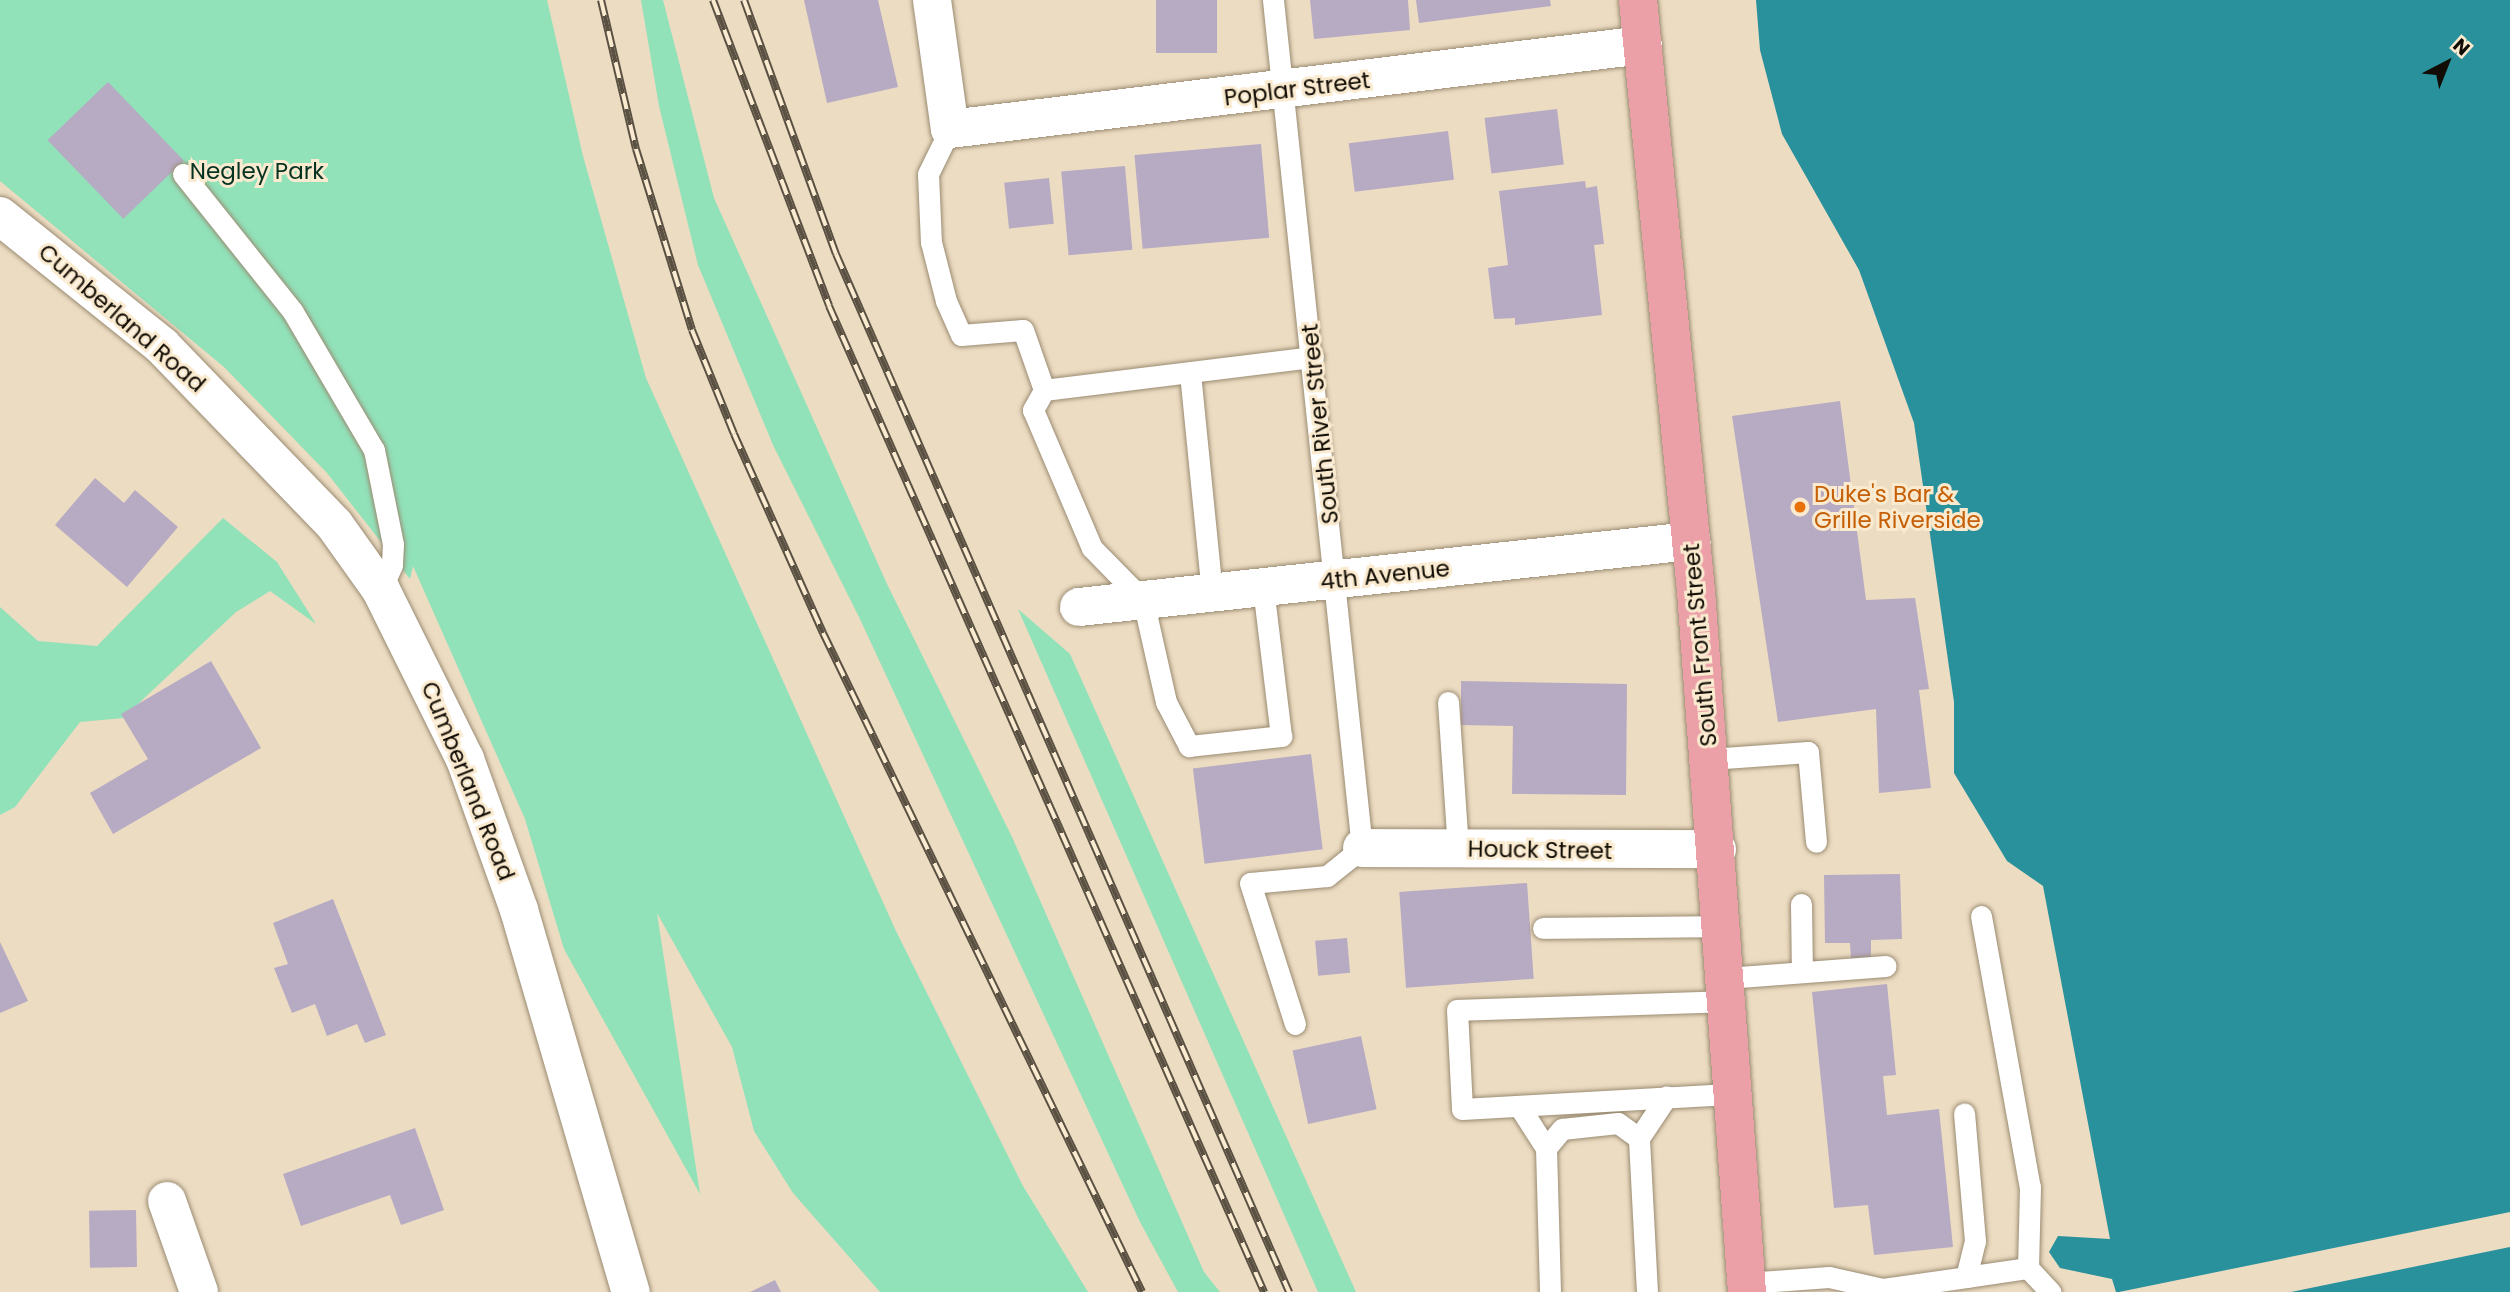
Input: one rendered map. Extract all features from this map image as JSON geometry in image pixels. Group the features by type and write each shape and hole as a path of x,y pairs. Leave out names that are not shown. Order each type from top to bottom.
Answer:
{"main road":[{"name":"South Front Street","path":"1639,0 1710,759 1747,1287"}],"street":[{"path":"932,0 950,129"},
{"name":"Poplar Street","path":"950,129 1284,91 1643,45"},
{"name":"Cumberland Road","path":"0,215 162,346 334,524 381,590 423,667 470,772 519,910 631,1292"},
{"name":"4th Avenue","path":"1079,607 1691,541"},
{"name":"Houck Street","path":"1362,848 1717,849"},
{"path":"167,1201 199,1292"}],"lane":[{"name":"South River Street","path":"1273,0 1337,580 1362,848"},
{"path":"950,129 929,174 931,242 946,301 961,335 1023,330 1044,390 1033,410 1092,548 1143,600 1166,702 1189,746 1281,736 1263,588"},
{"path":"183,174 293,312 374,450 393,544 392,565 381,590"},
{"path":"1044,390 1313,358"},
{"path":"1189,373 1212,593"},
{"path":"1448,702 1458,849"},
{"path":"1710,759 1808,752 1816,842"},
{"path":"1295,1024 1250,883 1327,876 1362,848"},
{"path":"1801,904 1802,972"},
{"path":"1981,916 2030,1187 2028,1268 2050,1292"},
{"path":"1543,929 1723,926"},
{"path":"1734,1094 1462,1109 1457,1010 1727,989 1802,972 1886,966"},
{"path":"1647,1292 1639,1138 1667,1096"},
{"path":"1519,1106 1546,1148 1550,1292"},
{"path":"1964,1113 1975,1241 1966,1277"},
{"path":"1546,1148 1562,1129 1618,1123 1639,1138"},
{"path":"1747,1287 1829,1277 1883,1289 2028,1268"}],"green space":[{"name":"Negley Park","path":"0,0 547,0 583,156 646,378 896,931 1023,1186 1088,1292 880,1292 793,1193 754,1131 732,1047 657,913 700,1194 564,949 525,819 413,566 410,579 327,473 224,367 0,181"},
{"path":"641,0 663,0 714,198 887,584 1012,837 1204,1272 1220,1292 1178,1292 1140,1222 859,617 773,445 698,265 659,106"},
{"path":"223,518 277,562 316,624 270,591 236,612 123,718 80,722 15,807 0,815 0,607 38,641 97,646"},
{"path":"1018,609 1070,654 1356,1292 1318,1292"}],"water":[{"path":"1756,0 2510,0 2510,1292 2116,1292 2112,1279 2060,1268 2049,1252 2058,1236 2110,1239 2043,886 2007,861 1954,773 1954,702 1914,423 1859,270 1782,134 1760,50"}],"pier":[{"path":"2510,1212 2510,1247 2291,1292 2119,1292"}],"building":[{"path":"804,0 878,0 898,87 827,103"},
{"path":"1156,0 1217,0 1217,53 1156,53"},
{"path":"1310,0 1408,0 1410,30 1314,39"},
{"path":"1416,0 1550,0 1551,6 1419,23"},
{"path":"108,82 184,160 123,219 48,140"},
{"path":"1557,109 1564,165 1491,173 1485,118"},
{"path":"1448,131 1454,180 1355,192 1349,143"},
{"path":"1261,144 1269,238 1143,249 1134,155"},
{"path":"1125,166 1132,250 1069,255 1061,172"},
{"path":"1049,178 1054,224 1009,228 1004,183"},
{"path":"1585,181 1586,188 1597,186 1604,244 1594,245 1602,315 1515,325 1515,318 1494,319 1488,268 1508,265 1499,191"},
{"name":"Duke's Bar & Grille Riverside","path":"1840,401 1866,600 1915,598 1929,689 1919,690 1931,788 1879,793 1876,709 1778,722 1732,416"},
{"path":"95,478 124,503 135,490 178,527 127,587 55,525"},
{"path":"211,661 261,748 113,834 90,793 148,759 121,714"},
{"path":"1461,681 1627,684 1626,795 1512,794 1513,726 1461,725"},
{"path":"1311,754 1323,849 1205,864 1193,769"},
{"path":"1900,874 1902,939 1871,940 1871,958 1851,959 1850,943 1825,943 1824,875"},
{"path":"1527,883 1534,979 1406,988 1399,892"},
{"path":"333,899 386,1035 365,1043 357,1024 327,1036 315,1004 292,1013 274,968 288,964 273,923"},
{"path":"1347,938 1350,973 1318,976 1315,941"},
{"path":"0,942 28,1001 0,1013"},
{"path":"1887,984 1896,1075 1883,1076 1887,1115 1939,1109 1953,1247 1874,1255 1868,1205 1834,1208 1812,992"},
{"path":"1361,1036 1377,1109 1308,1124 1293,1051"},
{"path":"415,1128 444,1210 401,1225 390,1195 301,1226 283,1174"},
{"path":"136,1210 137,1267 90,1268 89,1211"},
{"path":"775,1280 781,1292 750,1292"}],"railway":[{"path":"601,0 636,149 692,330 734,434 823,633 1142,1292"},
{"path":"713,0 829,306 1264,1292"},
{"path":"744,0 836,254 1289,1292"}],"place":[{"name":"Duke's Bar & Grille Riverside","path":"1800,507"}]}
